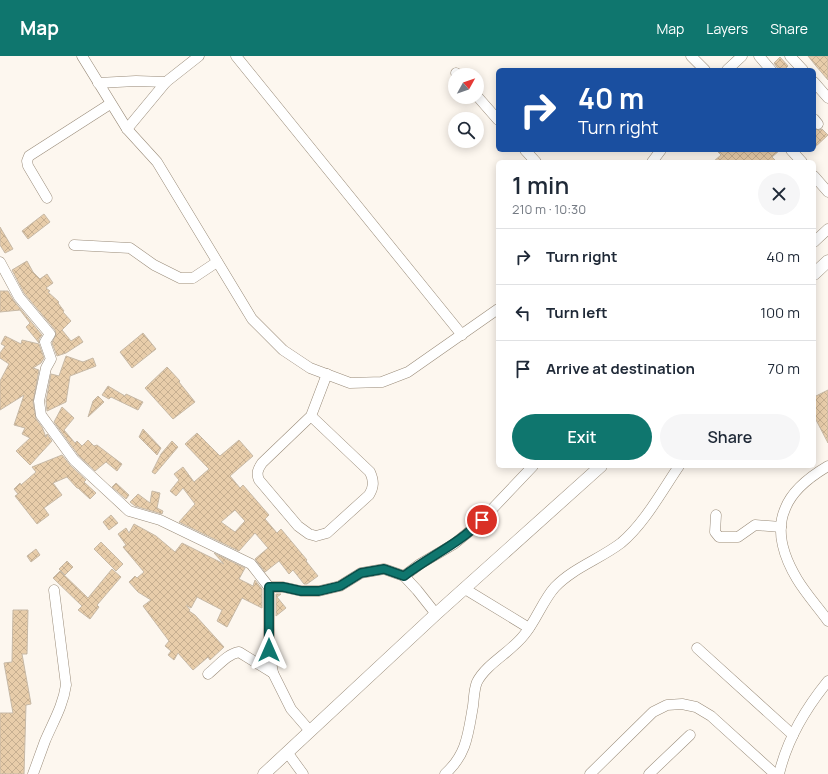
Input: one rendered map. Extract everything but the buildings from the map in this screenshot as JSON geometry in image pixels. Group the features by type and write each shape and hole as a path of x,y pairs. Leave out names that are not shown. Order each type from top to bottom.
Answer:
{"main road":[{"path":"816,272 828,261"},
{"path":"264,774 436,614 600,468"}],"street":[{"path":"82,56 127,130 157,162 252,319 283,350 310,368 350,383 382,382 408,372 462,336 496,310"},
{"path":"127,130 166,82 199,56"},
{"path":"236,56 462,336"},
{"path":"692,56 703,68"},
{"path":"729,68 742,56"},
{"path":"759,56 769,68"},
{"path":"790,56 801,68"},
{"path":"98,82 166,82"},
{"path":"816,84 828,98"},
{"path":"47,198 28,166 26,161 29,156 110,104"},
{"path":"484,104 496,118"},
{"path":"527,152 534,160"},
{"path":"793,152 800,160"},
{"path":"816,178 828,192"},
{"path":"816,240 828,229"},
{"path":"74,244 130,248 154,264 180,278 193,278 217,262"},
{"path":"0,262 19,296 50,334 45,342 51,359 46,368 39,400 41,416 74,460 130,511 160,520 251,564 269,587 269,650 273,673 291,709 310,731"},
{"path":"311,416 370,472 373,484 369,495 327,534 316,536 309,534 298,526 259,480 257,474 262,463 311,416 327,374"},
{"path":"828,466 815,474 795,492 784,509 781,527 783,551 797,579 828,621"},
{"path":"404,576 420,564 454,544 476,526 531,468"},
{"path":"445,774 463,752 468,737 477,683 483,673 516,643 529,628 555,587 569,575 612,550 630,534 641,521 678,468"},
{"path":"716,515 715,532 719,537 738,537 755,525 781,527"},
{"path":"269,587 283,587 301,591 319,591 340,586 361,573 384,569 404,576 436,614"},
{"path":"464,589 529,628"},
{"path":"33,774 60,709 66,685 54,590"},
{"path":"697,648 794,735"},
{"path":"208,674 233,653 239,652 273,673"},
{"path":"779,774 782,761 805,713 828,681"},
{"path":"594,773 653,712 667,705 682,704 696,707 711,716 776,774"},
{"path":"649,774 690,736"},
{"path":"287,752 303,774"}],"route":[{"path":"269,650 269,587 283,587 301,591 319,591 340,586 361,573 384,569 404,576 420,564 454,544 482,520"}]}
